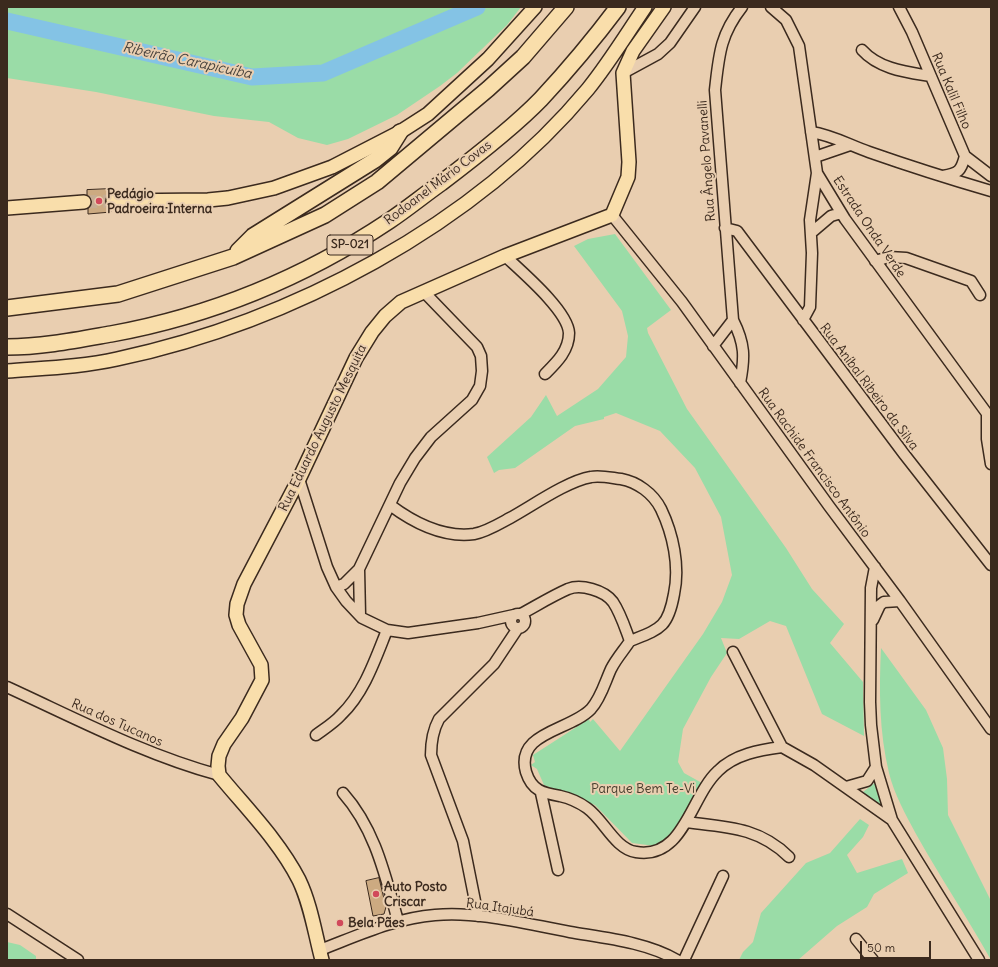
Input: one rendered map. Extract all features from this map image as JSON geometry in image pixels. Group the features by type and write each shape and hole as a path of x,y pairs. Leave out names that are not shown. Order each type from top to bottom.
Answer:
{"highway":[{"name":"SP-021","path":"7,308 118,294 233,257 325,215 377,182 523,57 566,7"},
{"name":"Rodoanel Mário Covas","path":"7,347 23,347 90,338 134,330 185,317 253,294 331,256 389,221 474,158 540,100 599,32 618,7"},
{"path":"233,257 241,246 253,236 375,160 390,148 400,132"}],"main road":[{"path":"112,201 208,200 274,188 332,167 400,132 436,108 484,64 535,7"},
{"path":"7,371 116,359 189,340 246,321 295,301 385,254 452,212 487,186 537,144 588,90 645,7"},
{"path":"612,215 628,177 629,162 623,72 633,51 664,7"},
{"path":"7,208 84,202"},
{"name":"Rua Eduardo Augusto Mesquita","path":"220,775 218,766 219,756 224,744 242,718 262,680 261,665 239,625 236,615 237,604 244,584 299,479 356,358 372,332 384,316 401,302 505,256 612,215"},
{"path":"220,775 286,857 300,882 315,928 321,955"}],"street":[{"path":"623,72 658,54 670,43 695,7"},
{"name":"Rua Ângelo Pavanelli","path":"740,384 745,357 741,335 733,320 715,90 718,61 724,36 742,7"},
{"name":"Estrada Onda Verde","path":"771,7 786,20 799,46 817,173 840,214 989,416"},
{"name":"Rua Kalil Filho","path":"899,7 912,32 965,156 991,176"},
{"path":"862,50 870,59 886,66 930,76"},
{"path":"811,132 836,137 850,145 939,176 991,191"},
{"path":"815,157 850,145"},
{"path":"939,176 955,174 962,168 965,156"},
{"path":"803,320 810,307 812,276 810,220 817,173"},
{"path":"811,233 831,216 840,214"},
{"name":"Rua Rachide Francisco Antônio","path":"612,215 682,302 740,384 900,601 991,729"},
{"name":"Rua Aníbal Ribeiro da Silva","path":"725,228 737,231 913,466 991,565"},
{"path":"505,256 546,296 566,319 569,333 566,347 561,358 545,374"},
{"path":"875,261 889,257 906,258 971,281 980,294"},
{"path":"336,587 344,584 359,569 415,458 431,437 472,400 480,386 482,371 481,356 477,347 424,292"},
{"path":"713,346 733,320"},
{"path":"989,416 987,439 991,464"},
{"path":"390,505 407,517 432,528 453,535 475,534 497,526 573,483 592,476 632,482 646,491 658,504 668,524 674,551 676,578 673,603 663,625 658,630 630,641 612,667 597,701 592,708 568,725 538,737 527,749 524,765 528,778 541,793 558,870"},
{"path":"299,479 336,587 360,615 374,625 386,630 408,633 478,623 517,615 569,588 596,590 605,594 612,601 622,619 630,641"},
{"path":"875,568 871,588 872,622 870,702 876,767 892,820 979,960"},
{"path":"359,569 360,615"},
{"path":"872,622 880,605 884,602 900,601"},
{"path":"478,916 463,841 430,755 431,742 434,728 439,718 494,664 518,628 512,624 517,615"},
{"path":"316,735 340,716 352,703 370,671 386,630"},
{"path":"733,652 782,747 814,765 892,820"},
{"name":"Rua dos Tucanos","path":"7,687 155,754 188,767 220,775"},
{"path":"541,793 565,797 588,809 627,850 636,852 651,852 669,845 678,836 702,790 718,770 742,756 782,747"},
{"path":"846,787 867,781 876,767"},
{"path":"343,793 354,806 374,841 398,921"},
{"path":"686,822 728,827 754,833 778,846 789,857"},
{"path":"684,960 723,876"},
{"path":"7,914 78,960"},
{"name":"Rua Itajubá","path":"321,955 398,921 436,914 478,916 617,941 656,950 677,960"},
{"path":"856,939 874,960"}],"green space":[{"path":"7,7 521,7 507,25 457,73 440,86 397,115 348,139 327,145 298,138 269,122 214,116 96,92 7,78"},
{"name":"Parque Bem Te-Vi","path":"615,234 671,310 647,328 648,333 687,409 786,548 812,589 844,624 830,643 863,682 864,736 822,714 786,626 770,621 739,639 721,638 727,653 711,677 683,729 678,762 684,773 702,783 674,835 655,846 632,843 595,805 544,785 537,769 531,765 535,762 533,755 589,719 590,722 593,719 620,751 703,634 722,602 732,575 721,517 695,468 660,431 616,413 604,417 604,419 575,426 515,468 499,470 494,473 487,457 531,417 546,395 557,416 598,389 626,357 628,336 622,311 574,246 588,239"},
{"path":"881,648 926,710 943,748 947,779 948,815 991,901 991,960 973,928 934,866 916,834 894,789 889,773 883,742 880,695"},
{"path":"877,781 885,810 863,792"},
{"path":"860,819 869,825 863,837 847,855 857,873 902,859 908,873 874,894 867,907 837,926 798,960 739,960 743,952 753,942 761,913 806,863 830,853"},
{"path":"7,942 20,945 36,956 36,960 7,960"}],"building":[{"name":"Pedágio Padroeira Interna","path":"110,189 110,194 106,197 105,201 111,212 88,214 88,209 92,202 87,195 87,190"},
{"name":"Auto Posto Criscar","path":"379,878 386,907 384,914 373,916 366,881"}],"waterway":[{"name":"Ribeirão Carapicuíba","path":"7,21 252,77 323,73 477,7"}],"tunnel":[{"path":"84,202 113,201"}],"place":[{"name":"Pedágio Padroeira Interna","path":"99,201"},
{"name":"Auto Posto Criscar","path":"376,894"},
{"name":"Bela Pães","path":"340,923"}]}
